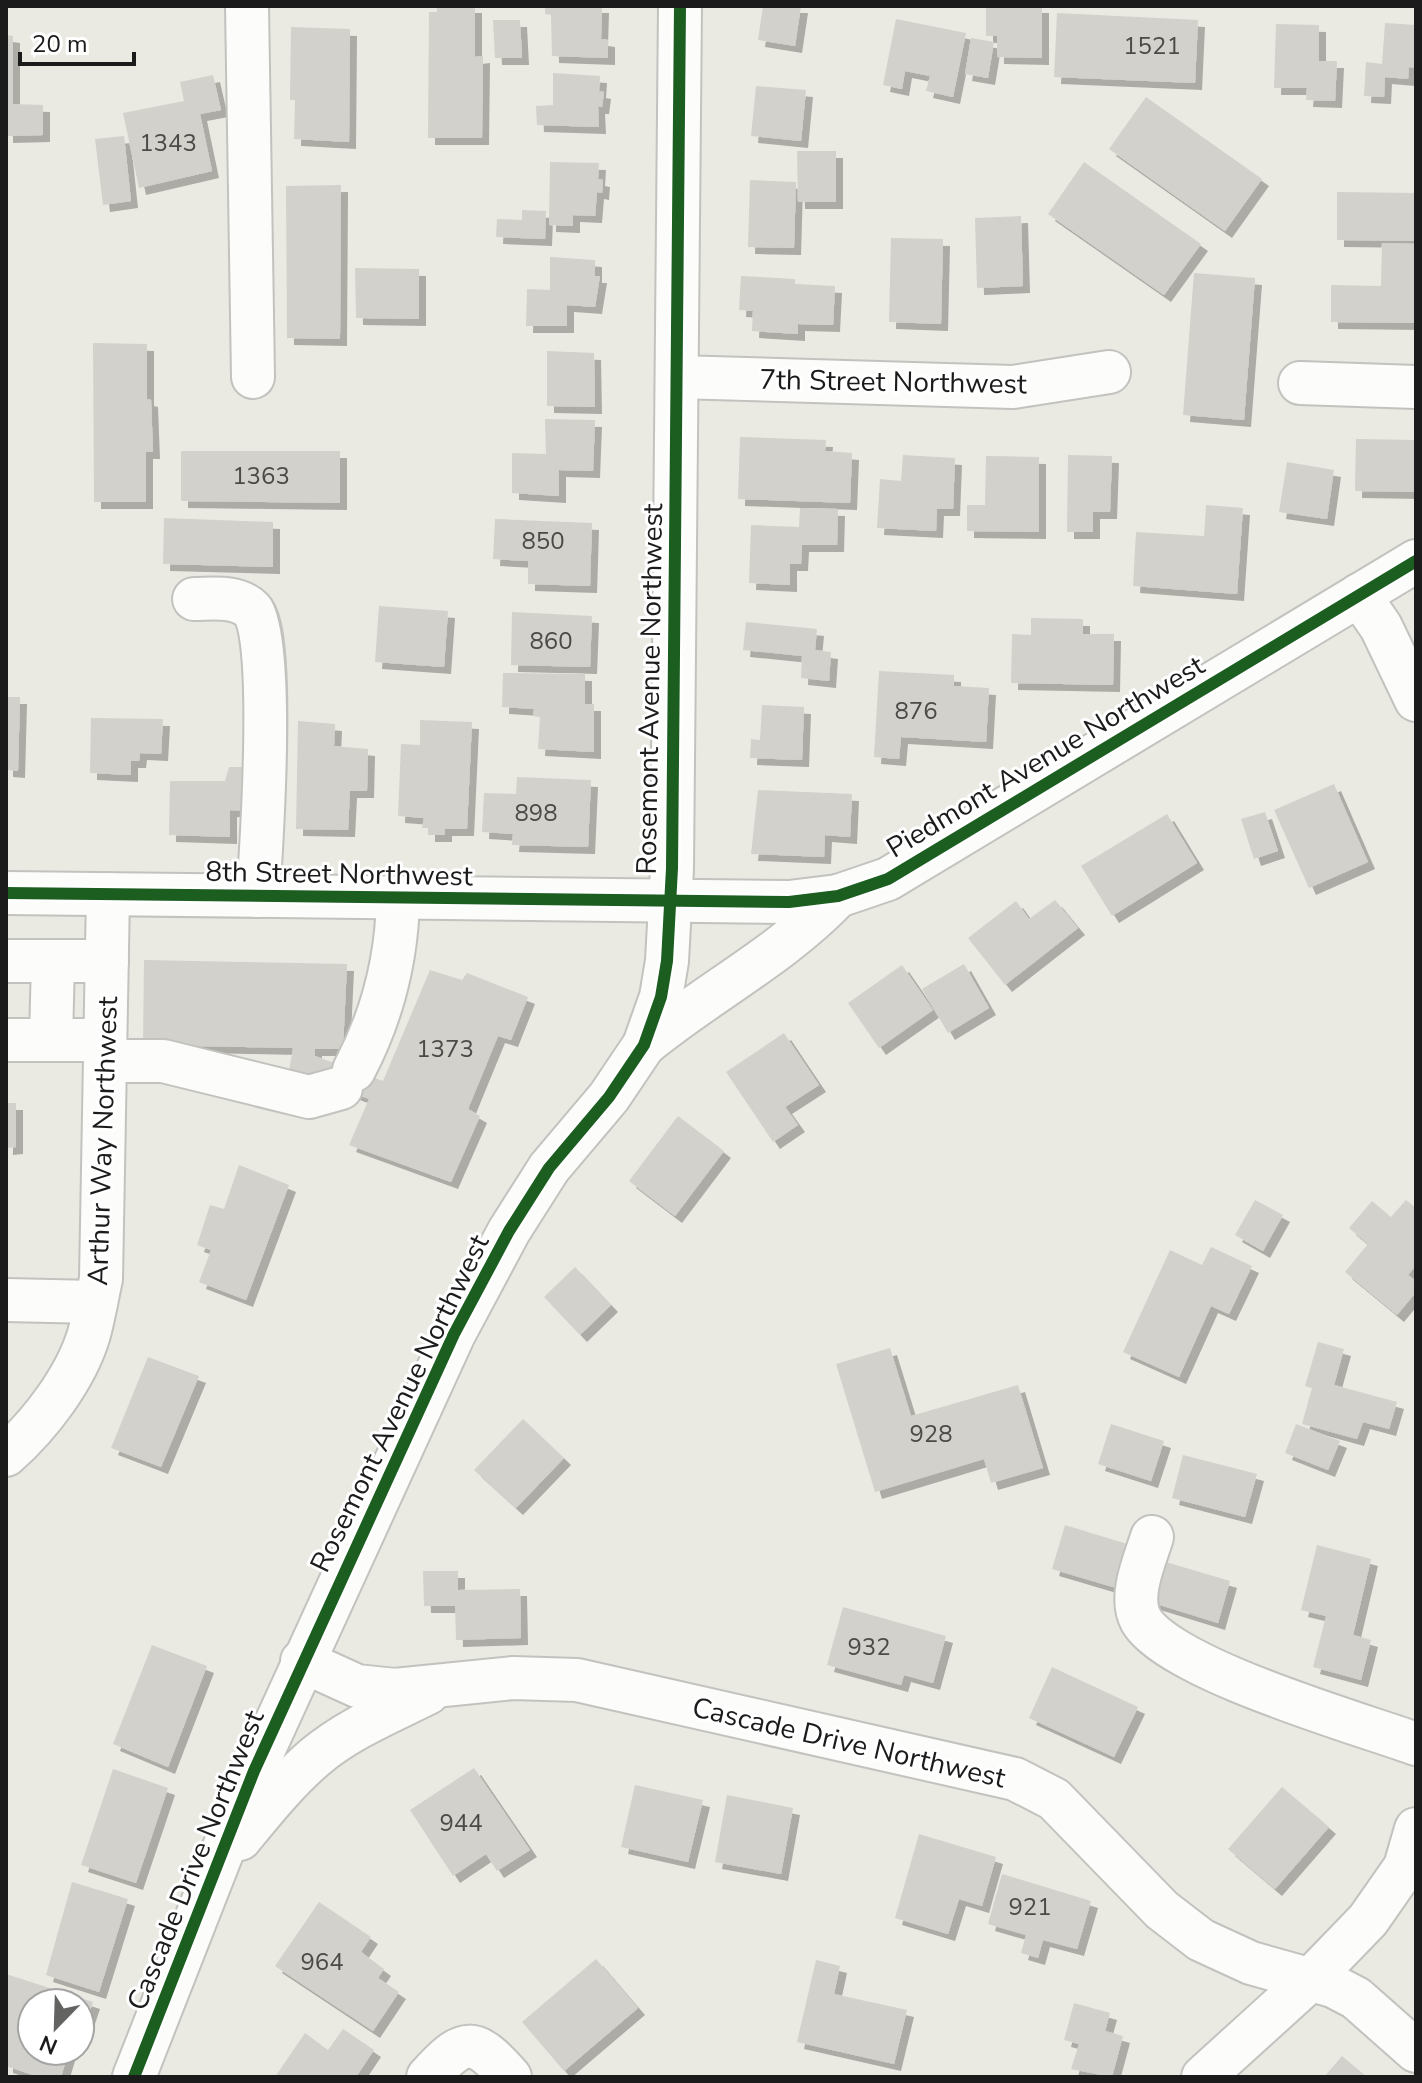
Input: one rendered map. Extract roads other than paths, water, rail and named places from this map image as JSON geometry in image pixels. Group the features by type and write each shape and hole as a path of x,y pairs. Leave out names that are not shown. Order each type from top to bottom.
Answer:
{"street":[{"path":"247,6 253,377"},
{"name":"Rosemont Avenue Northwest","path":"302,1661 454,1334 509,1231 549,1168 609,1097 644,1045 661,997 671,901 680,6"},
{"name":"7th Street Northwest","path":"677,377 1013,387 1109,372"},
{"path":"1300,383 1416,387"},
{"name":"Piedmont Avenue Northwest","path":"671,901 789,902 838,896 888,879 1416,561"},
{"path":"1359,595 1381,627 1416,700"},
{"path":"194,599 231,599 253,610 259,622 264,761 258,896"},
{"name":"8th Street Northwest","path":"6,893 671,901"},
{"name":"Arthur Way Northwest","path":"6,1455 23,1440 61,1390 89,1336 101,1279 108,894"},
{"path":"644,1045 683,1012 805,931 838,896"},
{"path":"6,1040 51,1040 105,1050 309,1097 347,1079 373,1034 395,959 398,898"},
{"path":"6,961 107,961"},
{"path":"51,1040 53,961"},
{"path":"6,1300 96,1302"},
{"path":"1152,1537 1137,1584 1139,1618 1154,1636 1191,1660 1416,1744"},
{"name":"Cascade Drive Northwest","path":"134,2077 302,1661 357,1686 395,1690 513,1678 577,1680 1015,1779 1054,1799 1162,1910 1201,1940 1251,1963 1310,1980 1356,1998 1416,2051"},
{"path":"218,1864 289,1782 317,1756 347,1734 445,1684"},
{"path":"1203,2077 1310,1980 1368,1920 1405,1867 1416,1829"},
{"path":"428,2077 452,2050 469,2045 486,2051 510,2077"}]}
